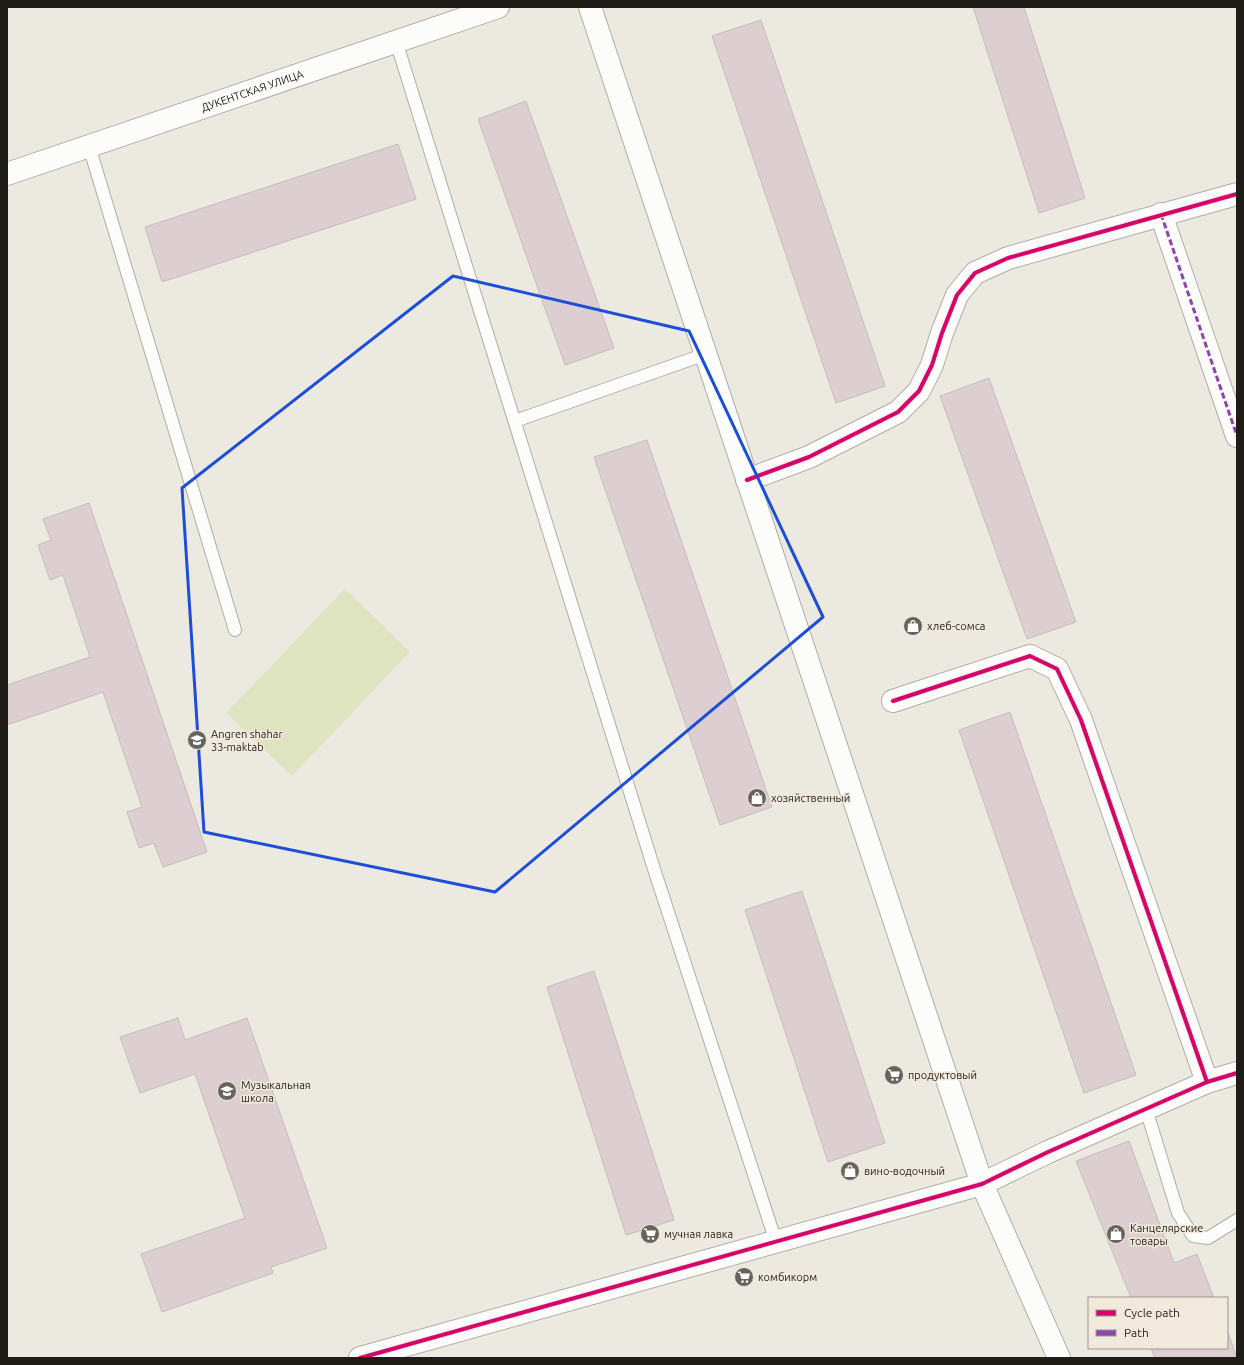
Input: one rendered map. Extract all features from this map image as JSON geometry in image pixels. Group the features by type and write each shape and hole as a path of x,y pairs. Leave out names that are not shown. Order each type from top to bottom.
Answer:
{"street":[{"name":"ДУКЕНТСКАЯ УЛИЦА","path":"7,174 498,7"},
{"path":"590,7 982,1184 1059,1358"},
{"path":"747,480 808,457 898,412 919,391 932,365 957,295 975,273 1008,258 1237,194"},
{"path":"1161,214 1237,436"},
{"path":"893,701 1030,656 1057,669 1081,720 1207,1082"},
{"path":"360,1358 982,1184 1048,1152 1207,1082 1237,1073"}],"lane":[{"path":"396,42 652,861 776,1242"},
{"path":"89,146 235,630"},
{"path":"515,421 706,354"},
{"path":"1146,1109 1178,1212 1193,1236 1208,1238 1237,1220"}],"highlighted area":[{"path":"453,276 689,331 823,617 495,892 204,832 182,488"}],"green space":[{"path":"345,589 410,652 292,776 226,713"}],"building":[{"path":"973,7 1024,7 1085,198 1039,213"},
{"path":"761,20 885,386 836,403 712,36"},
{"path":"526,101 614,348 565,365 478,119"},
{"path":"398,144 416,199 162,282 145,227"},
{"path":"989,378 1076,622 1027,639 940,396"},
{"path":"647,440 772,807 720,825 594,457"},
{"path":"89,503 207,852 163,867 154,843 139,848 127,812 142,807 103,692 7,725 7,685 90,657 63,575 50,580 38,545 51,540 43,519"},
{"path":"1010,712 1136,1075 1084,1093 959,730"},
{"path":"802,891 885,1143 828,1162 745,910"},
{"path":"594,971 674,1220 626,1235 547,987"},
{"path":"178,1018 185,1040 247,1018 327,1248 271,1267 273,1273 162,1312 141,1254 245,1218 195,1074 140,1093 120,1037"},
{"path":"1129,1141 1174,1263 1197,1254 1214,1297 1131,1297 1076,1161"},
{"path":"1228,1333 1237,1358 1155,1358 1151,1349 1228,1349"}],"marked path":[{"path":"1161,214 1237,436"}],"cycle path":[{"path":"747,480 809,457 898,412 919,391 932,365 942,333 957,295 975,273 1008,258 1237,194"},
{"path":"893,701 1030,656 1057,669 1081,720 1207,1082"},
{"path":"360,1358 982,1184 1048,1152 1207,1082 1237,1073"}],"place":[{"name":"хлеб-сомса","path":"913,626"},
{"name":"Angren shahar 33-maktab","path":"197,740"},
{"name":"хозяйственный","path":"757,798"},
{"name":"продуктовый","path":"894,1075"},
{"name":"Музыкальная школа","path":"227,1091"},
{"name":"вино-водочный","path":"850,1171"},
{"name":"мучная лавка","path":"650,1234"},
{"name":"Канцелярские товары","path":"1116,1234"},
{"name":"комбикорм","path":"744,1277"}]}
